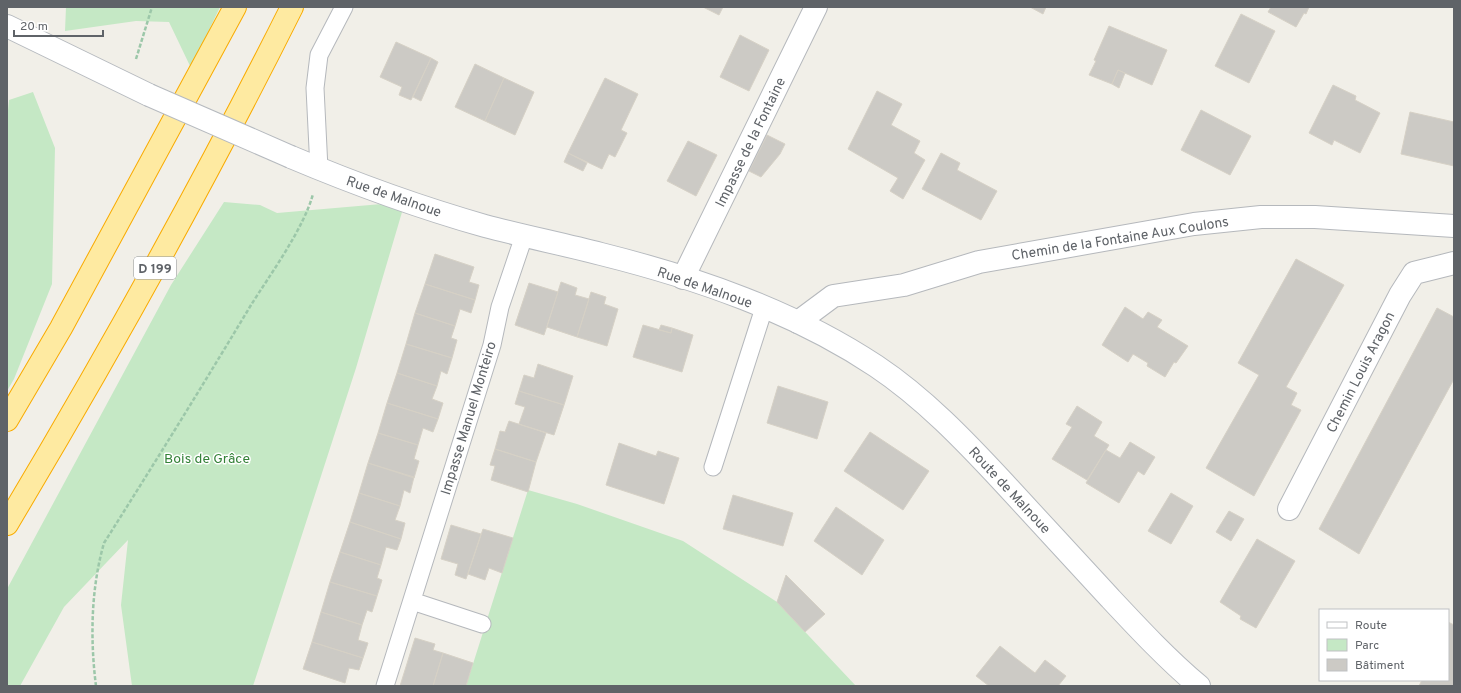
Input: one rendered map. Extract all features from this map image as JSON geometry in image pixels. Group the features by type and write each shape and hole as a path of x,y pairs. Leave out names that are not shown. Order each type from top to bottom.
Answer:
{"highway":[{"path":"7,420 65,321 234,7"},
{"name":"D 199","path":"7,524 72,415 158,262 292,7"}],"main road":[{"name":"Impasse de la Fontaine","path":"683,278 816,7"},
{"name":"Rue de Malnoue","path":"7,26 149,95 319,169 410,204 524,236 602,254 683,278 735,295 798,322"},
{"name":"Chemin de la Fontaine Aux Coulons","path":"798,322 833,296 904,285 979,262 1194,224 1261,217 1315,217 1454,226"},
{"name":"Chemin Louis Aragon","path":"1289,509 1400,295 1414,273 1454,263"},
{"name":"Route de Malnoue","path":"798,322 877,367 933,412 980,457 1158,650 1199,686"}],"lane":[{"path":"319,169 315,88 319,54 344,7"},
{"name":"Impasse Manuel Monteiro","path":"385,686 492,345 500,307 524,236"},
{"path":"713,467 764,308"},
{"path":"412,601 482,624"}],"path":[{"path":"128,85 152,7"},
{"path":"96,686 92,653 95,598 100,557 104,542 171,437 295,233 309,208 319,169"}],"green space":[{"path":"66,7 220,7 191,68 169,22 136,21 65,31"},
{"path":"33,92 55,148 52,284 14,379 7,391 7,121 9,100"},
{"name":"Bois de Grâce","path":"224,202 260,205 277,213 405,202 356,368 253,686 132,686 121,605 128,540 64,607 20,686 7,686 7,589 171,285"},
{"path":"528,490 577,504 683,541 777,602 856,686 466,686"}],"building":[{"path":"703,7 723,7 719,15"},
{"path":"1030,7 1046,7 1043,14"},
{"path":"1271,7 1309,7 1306,14 1304,13 1296,27 1268,12"},
{"path":"1241,14 1275,31 1249,83 1215,66"},
{"path":"1109,26 1167,50 1152,85 1118,70 1112,84 1089,75"},
{"path":"740,35 769,50 749,91 720,77"},
{"path":"396,42 431,58 411,100 399,95 402,87 380,77"},
{"path":"431,58 438,62 421,101 413,97"},
{"path":"475,64 504,78 485,121 455,107"},
{"path":"1118,70 1125,73 1119,88 1112,84"},
{"path":"504,78 534,92 515,135 485,121"},
{"path":"605,78 638,94 621,130 627,133 615,157 609,154 602,169 568,153"},
{"path":"1333,85 1356,96 1355,100 1380,113 1360,153 1334,140 1332,145 1309,133"},
{"path":"877,91 902,104 891,125 920,141 914,153 925,160 903,199 890,191 898,178 848,149"},
{"path":"1201,110 1251,136 1230,175 1181,150"},
{"path":"1410,112 1454,122 1454,166 1401,154"},
{"path":"767,135 785,144 780,154 761,177 749,171"},
{"path":"688,141 717,155 696,196 667,181"},
{"path":"568,153 587,163 583,171 564,162"},
{"path":"941,153 960,163 957,170 997,191 981,220 922,189"},
{"path":"435,254 474,267 469,282 479,285 475,300 425,284"},
{"path":"1296,259 1344,285 1286,387 1297,393 1291,405 1301,410 1254,496 1206,468 1259,375 1238,363"},
{"path":"561,282 577,288 575,295 589,299 577,337 547,327"},
{"path":"529,283 558,292 544,335 515,325"},
{"path":"425,284 475,300 471,313 460,309 455,326 415,313"},
{"path":"591,292 606,297 604,304 618,309 607,346 577,337"},
{"path":"1125,307 1143,319 1148,312 1162,320 1157,327 1188,346 1176,363 1174,362 1165,377 1147,366 1148,363 1133,354 1128,362 1102,345"},
{"path":"1437,308 1454,317 1454,379 1359,554 1319,529"},
{"path":"415,313 455,326 451,338 457,340 452,358 406,344"},
{"path":"643,325 671,333 672,328 693,335 682,372 633,357"},
{"path":"661,325 672,328 671,333 659,330"},
{"path":"406,344 452,358 447,374 441,371 437,386 397,373"},
{"path":"538,364 573,376 564,405 519,391 524,375 534,378"},
{"path":"397,373 437,386 432,399 443,403 438,419 387,403"},
{"path":"778,386 828,402 817,439 767,423"},
{"path":"519,391 564,405 554,435 519,424 525,407 515,404"},
{"path":"387,403 438,419 433,432 423,428 418,445 378,433"},
{"path":"1077,406 1102,422 1094,436 1109,445 1087,480 1052,459 1072,427 1066,424"},
{"path":"509,421 546,433 536,462 495,449 500,431 505,432"},
{"path":"870,432 929,471 903,510 844,471"},
{"path":"378,433 418,445 414,459 419,461 414,478 368,463"},
{"path":"1130,442 1155,457 1144,475 1138,471 1119,503 1086,483 1106,450 1120,458"},
{"path":"619,443 656,456 658,451 679,458 664,504 606,485"},
{"path":"495,449 536,462 528,492 491,480 495,466 490,465"},
{"path":"368,463 414,477 410,493 404,490 400,506 359,493"},
{"path":"359,493 400,506 395,520 405,523 401,539 350,522"},
{"path":"1171,493 1193,506 1171,544 1148,531"},
{"path":"733,495 793,513 783,546 723,529"},
{"path":"836,507 884,540 862,575 814,541"},
{"path":"1229,511 1244,519 1231,541 1216,532"},
{"path":"350,522 401,539 397,550 386,547 381,565 340,552"},
{"path":"451,525 481,534 466,579 455,575 458,564 441,559"},
{"path":"483,529 513,538 502,573 489,568 485,580 468,574"},
{"path":"1257,539 1295,561 1256,628 1240,619 1241,616 1220,602"},
{"path":"340,552 381,565 377,578 382,580 377,596 330,582"},
{"path":"786,575 825,614 805,632 777,602"},
{"path":"330,582 377,596 372,612 367,610 362,625 321,612"},
{"path":"321,612 362,625 358,640 368,643 363,658 312,642"},
{"path":"1449,622 1454,625 1454,686 1419,686 1422,681 1449,681"},
{"path":"415,638 435,644 433,650 443,653 433,686 400,686"},
{"path":"312,642 363,658 359,670 349,668 345,683 303,669"},
{"path":"1000,646 1035,673 1045,660 1066,676 1058,686 989,686 976,676"},
{"path":"443,653 473,663 466,686 433,686"}]}
